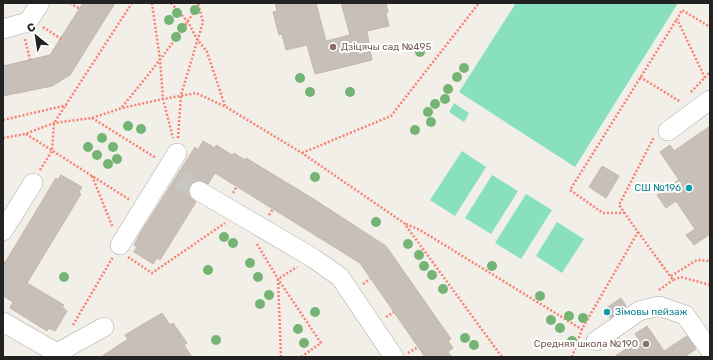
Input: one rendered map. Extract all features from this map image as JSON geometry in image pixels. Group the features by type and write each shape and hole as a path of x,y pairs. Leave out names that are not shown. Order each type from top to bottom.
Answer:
{"lane":[{"path":"661,134 710,100"},
{"path":"119,248 143,208 173,167"},
{"path":"3,231 32,183"},
{"path":"199,191 313,258 340,277 394,357"},
{"path":"588,334 639,311 659,306 685,315 710,350"},
{"path":"3,322 57,353 104,327"}],"path":[{"path":"70,3 80,8"},
{"path":"32,183 52,151 54,123 132,3"},
{"path":"152,3 160,60 163,99 173,167"},
{"path":"171,3 188,22 197,39 207,52 226,107"},
{"path":"302,153 391,116 479,3"},
{"path":"122,108 160,60 188,22 199,4"},
{"path":"173,167 181,95 203,22 199,4"},
{"path":"625,213 603,213 570,190 682,10 710,27"},
{"path":"24,19 61,39"},
{"path":"24,19 30,60"},
{"path":"677,19 705,78"},
{"path":"687,97 710,72"},
{"path":"640,77 682,102 677,108"},
{"path":"3,138 25,134 54,123 92,118 122,108 196,93 226,107 302,153 404,223 420,230 588,334"},
{"path":"3,120 67,105"},
{"path":"92,118 173,167"},
{"path":"25,134 143,208"},
{"path":"661,134 619,205 673,280"},
{"path":"92,176 119,248 152,273 238,214"},
{"path":"404,223 502,357"},
{"path":"572,357 588,334 638,232"},
{"path":"254,240 278,279 321,342 301,357"},
{"path":"73,326 119,248"},
{"path":"278,279 313,258"},
{"path":"670,276 697,260 710,261"},
{"path":"654,293 673,280 681,277 710,285"},
{"path":"278,279 282,357"}],"green space":[{"path":"516,3 678,3 575,167 459,92"},
{"path":"454,103 469,113 464,122 449,112"},
{"path":"462,151 486,167 455,216 430,200"},
{"path":"492,175 518,191 491,234 465,218"},
{"path":"526,194 552,210 521,259 495,243"},
{"path":"557,222 584,239 562,273 536,256"}],"building":[{"path":"83,3 115,3 70,75 52,86 3,96 3,66 50,55"},
{"path":"275,3 316,3 326,41 350,35 341,3 386,3 388,12 386,13 389,26 367,31 372,60 315,74 307,45 286,50 282,34 279,35 273,12 277,11"},
{"name":"СШ №196","path":"710,126 710,234 694,245 686,235 695,229 676,201 666,208 657,195 679,180 660,152 670,145 674,151"},
{"path":"203,141 215,148 216,145 232,155 234,153 245,160 246,158 312,198 386,246 451,339 448,341 453,348 448,352 452,357 425,357 360,263 215,173 208,184 199,180 194,181 190,185 188,191 189,196 196,202 160,260 157,258 153,264 134,252 137,247 134,245 141,232 195,147 198,150"},
{"path":"602,166 619,176 606,198 589,187"},
{"path":"61,175 82,187 79,192 81,194 27,283 64,305 62,307 67,311 55,331 49,328 47,331 10,308 13,302 3,296 3,266 56,178 58,180"},
{"path":"621,298 626,306 610,318 605,309"},
{"path":"162,313 170,325 173,323 187,343 184,345 192,357 101,357 128,339 125,335"},
{"name":"Средняя школа №190","path":"647,326 664,351 687,336 696,349 684,357 614,357 639,340 635,334"}],"tunnel":[{"path":"179,179 199,191"}],"place":[{"name":"Дзіцячы сад №495","path":"333,47"},
{"name":"СШ №196","path":"689,188"},
{"name":"Зімовы пейзаж","path":"607,312"},
{"name":"Средняя школа №190","path":"646,344"}]}
